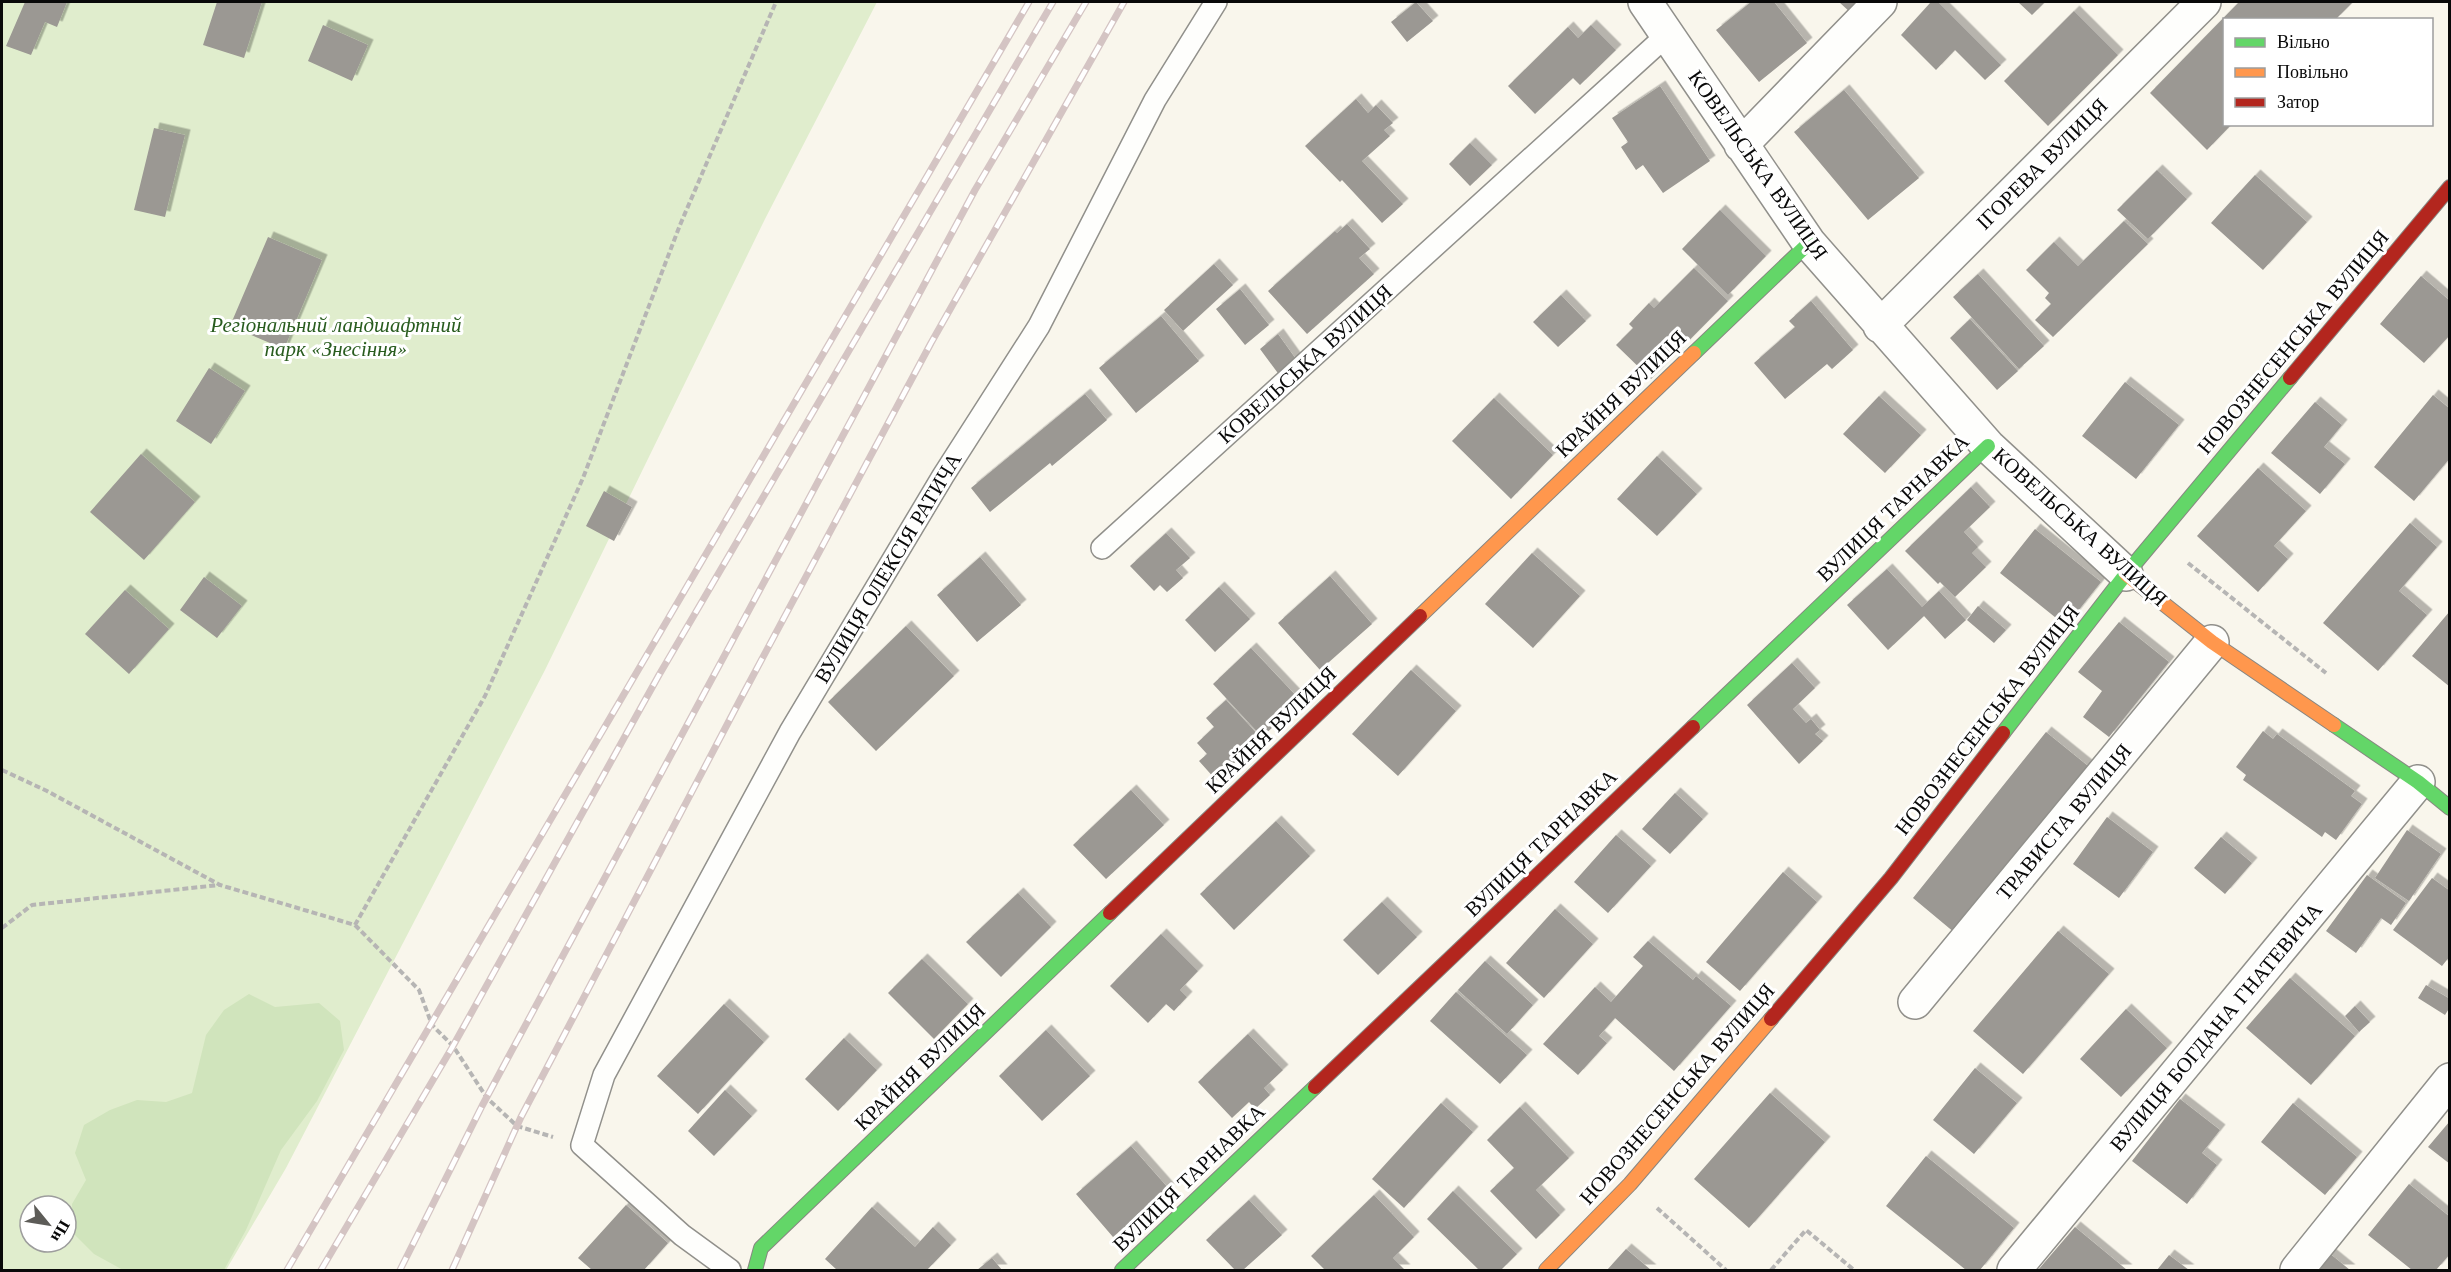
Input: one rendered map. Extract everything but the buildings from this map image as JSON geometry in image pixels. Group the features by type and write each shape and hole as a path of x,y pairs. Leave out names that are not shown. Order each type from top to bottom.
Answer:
{"street":[{"name":"КОВЕЛЬСЬКА ВУЛИЦЯ","path":"1645,2 1809,243 1988,446 2126,574 2212,642 2418,782 2450,808"},
{"path":"1741,145 1880,2"},
{"name":"ІГОРЕВА ВУЛИЦЯ","path":"1881,326 2204,2"},
{"name":"НОВОЗНЕСЕНСЬКА ВУЛИЦЯ","path":"1546,1270 1630,1184 1891,878 2126,574 2450,187"},
{"name":"КРАЙНЯ ВУЛИЦЯ","path":"755,1270 761,1248 1809,243"},
{"name":"ВУЛИЦЯ ТАРНАВКА","path":"1122,1270 1988,446"},
{"name":"ТРАВИСТА ВУЛИЦЯ","path":"1915,1002 2212,642"},
{"name":"ВУЛИЦЯ БОГДАНА ГНАТЕВИЧА","path":"2014,1270 2418,782"},
{"path":"2297,1270 2450,1080"}],"lane":[{"name":"ВУЛИЦЯ ОЛЕКСІЯ РАТИЧА","path":"582,1145 604,1075 790,732 943,476 1039,326 1155,100 1216,2"},
{"name":"КОВЕЛЬСЬКА ВУЛИЦЯ","path":"1102,548 1667,35"},
{"path":"582,1145 682,1234 732,1270 755,1270"}],"path":[{"path":"355,925 485,696 583,478 680,225 776,2"},
{"path":"2188,563 2328,674"},
{"path":"2,770 47,791 220,885 355,925 418,990 432,1025 453,1046 487,1098 517,1126 582,1145"},
{"path":"2,928 32,905 220,885"},
{"path":"1630,1184 1726,1270"},
{"path":"1772,1270 1806,1230 1854,1270"}],"green space":[{"name":"Регіональний ландшафтний парк «Знесіння»","path":"2,2 877,2 765,219 545,670 286,1168 226,1270 2,1270"},
{"path":"249,994 275,1007 319,1003 340,1021 344,1050 317,1101 281,1150 246,1230 224,1270 123,1270 94,1254 78,1238 78,1194 86,1180 75,1153 84,1125 110,1110 137,1100 166,1102 192,1093 206,1035 224,1010"}],"railway":[{"path":"287,1270 1029,2"},
{"path":"321,1270 453,1046 659,675 1053,2"},
{"path":"400,1270 482,1106 975,190 1086,2"},
{"path":"452,1270 521,1117 740,700 931,343 1124,2"}],"traffic: fast":[{"path":"1694,353 1809,243"},
{"path":"2003,733 2126,574 2290,378"},
{"path":"1693,727 1988,446"},
{"path":"2334,725 2418,782 2450,808"},
{"path":"755,1270 761,1248 1110,913"},
{"path":"1122,1270 1315,1087"}],"traffic: slow":[{"path":"1420,616 1694,353"},
{"path":"2126,574 2212,642 2334,725"},
{"path":"1546,1270 1630,1184 1771,1019"}],"traffic: jam":[{"path":"2290,378 2450,187"},
{"path":"1110,913 1420,616"},
{"path":"1315,1087 1693,727"},
{"path":"1771,1019 1891,878 2003,733"}]}
